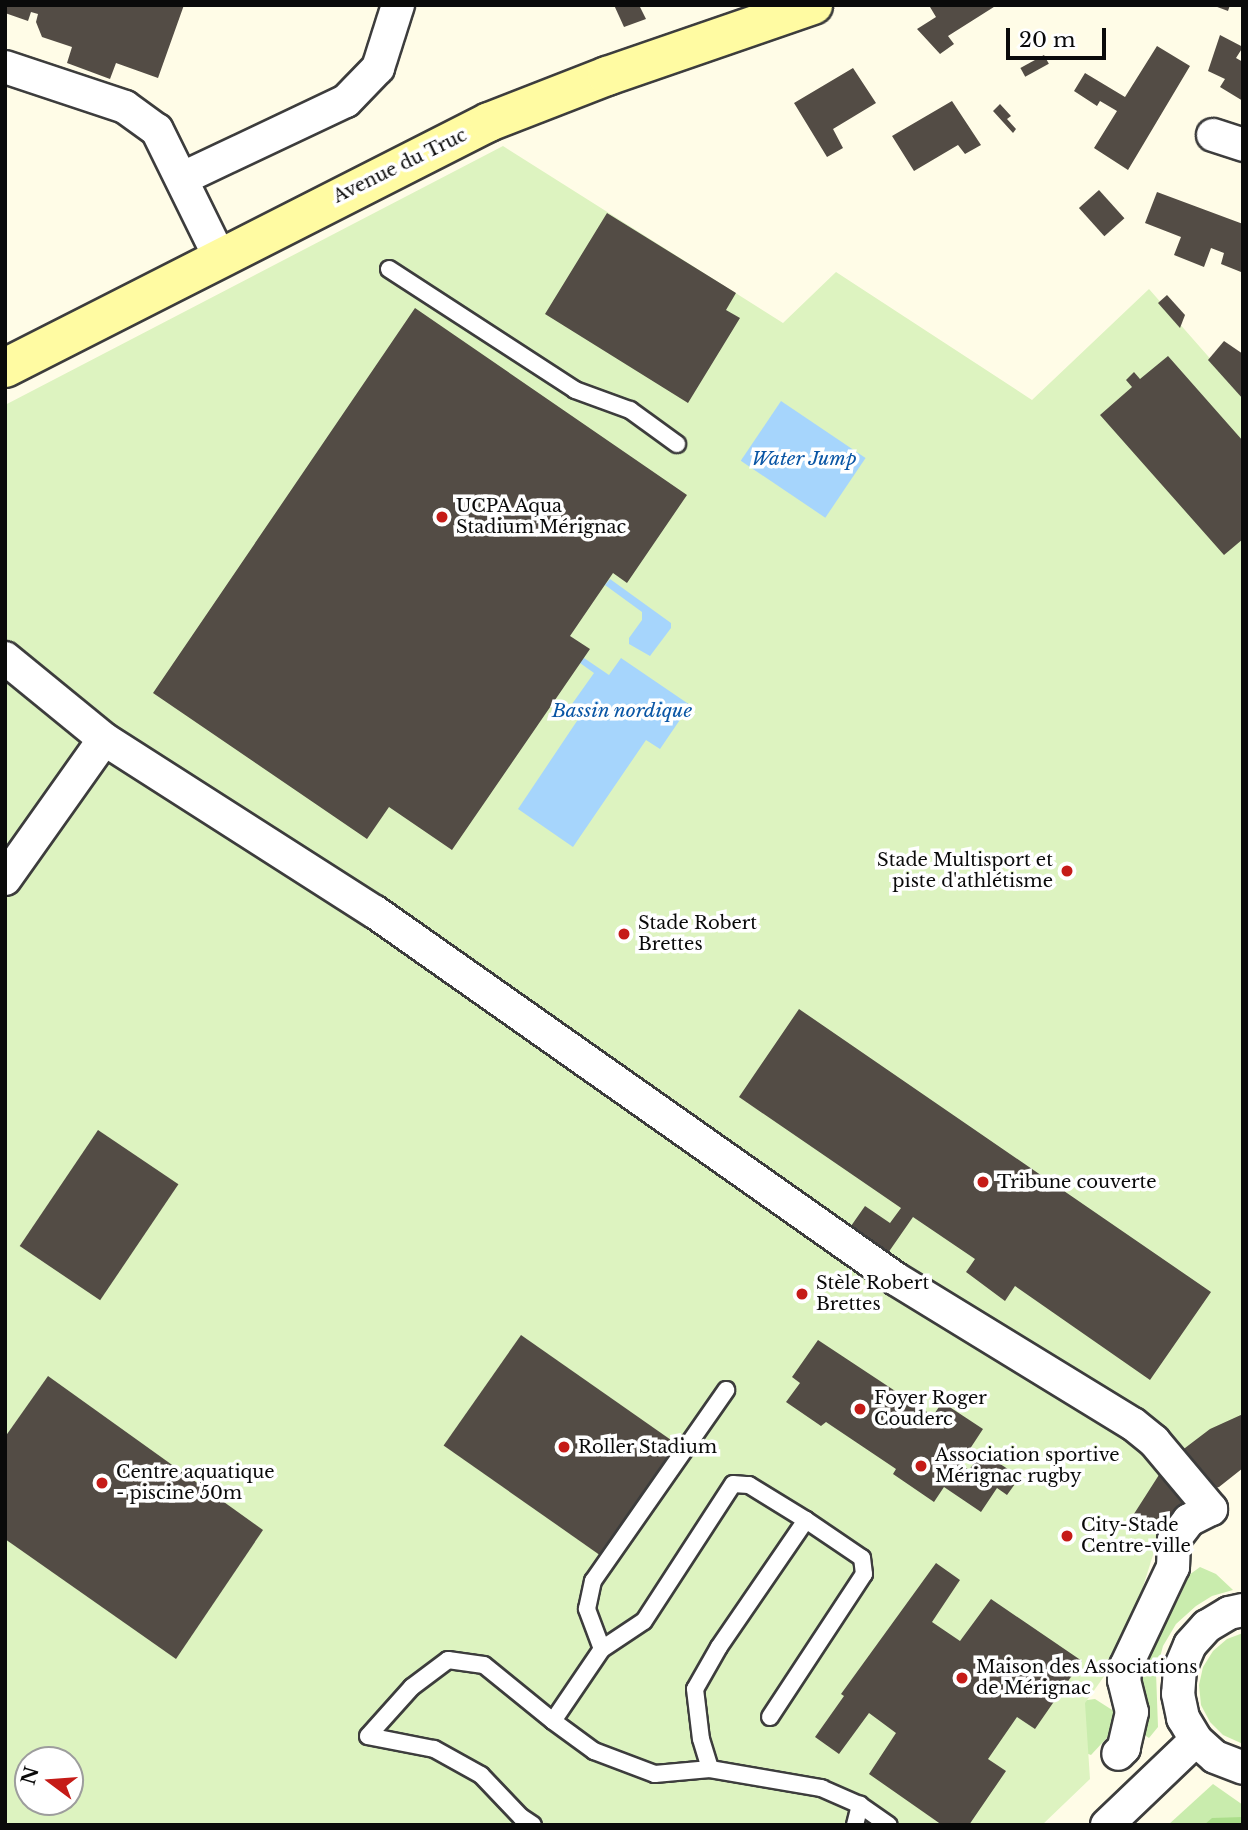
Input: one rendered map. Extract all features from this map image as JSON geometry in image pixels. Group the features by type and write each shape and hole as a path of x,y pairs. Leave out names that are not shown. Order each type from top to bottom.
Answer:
{"street":[{"path":"183,178 346,101 378,68 398,5"},
{"name":"Avenue du Truc","path":"5,368 489,122 607,76 813,5"},
{"path":"5,67 125,107 157,130 183,178 220,258"},
{"path":"1213,135 1243,145"},
{"path":"5,658 104,739 375,912 896,1279 1133,1424 1154,1441 1211,1509 1189,1520 1174,1540 1173,1567 1153,1614 1126,1665 1124,1681 1132,1712 1124,1748 1118,1754"},
{"path":"5,879 104,739"},
{"path":"1243,1610 1229,1613 1207,1626 1190,1645 1180,1668 1178,1694 1184,1718 1196,1740 1216,1757 1243,1768"},
{"path":"1107,1825 1196,1740"}],"lane":[{"path":"389,269 575,390 630,410 677,443"},
{"path":"602,1649 587,1609 593,1581 726,1390"},
{"path":"553,1721 602,1649 644,1621 733,1484 749,1485 862,1558 864,1574 770,1717"},
{"path":"710,1769 701,1739 695,1689 719,1647 806,1520"},
{"path":"533,1825 521,1817 481,1775 434,1749 368,1736 412,1687 447,1660 484,1665 594,1751 655,1774 710,1769 821,1788 860,1805 889,1825"},
{"path":"855,1825 860,1805"}],"green space":[{"name":"Stade Robert Brettes","path":"503,146 783,323 836,272 1032,400 1149,289 1243,396 1243,1462 1160,1533 1123,1650 1085,1703 1090,1779 1042,1825 10,1825 5,1820 5,405"},
{"path":"1200,1567 1216,1574 1233,1590 1212,1596 1196,1606 1176,1624 1163,1646 1156,1672 1158,1727 1149,1738 1134,1728 1133,1670 1178,1600 1189,1575"},
{"path":"1243,1633 1243,1744 1223,1735 1210,1722 1201,1705 1199,1685 1203,1667 1213,1651 1227,1639"},
{"path":"1095,1699 1120,1715 1116,1728 1091,1755 1054,1741 1080,1701"},
{"path":"1213,1784 1243,1805 1243,1825 1168,1825"},
{"path":"1243,1817 1243,1825 1204,1825 1212,1818"}],"water":[{"name":"Water Jump","path":"781,401 866,458 825,518 741,461"},
{"path":"610,579 671,623 671,628 650,656 629,644 629,638 642,620 642,612 605,585"},
{"name":"Bassin nordique","path":"584,658 609,675 621,658 690,705 660,749 646,740 573,847 518,809 583,712 572,704 594,673 580,663"}],"building":[{"path":"5,5 184,5 158,78 116,63 110,79 67,63 72,47 42,37 36,22 38,14 31,12 28,21 5,13"},
{"path":"614,5 639,5 646,19 624,27"},
{"path":"997,5 948,36 954,44 940,54 917,29 936,17 930,7"},
{"path":"1212,5 1230,5 1228,11"},
{"path":"1220,35 1243,47 1236,58 1243,62 1243,101 1220,87 1225,79 1208,71"},
{"path":"1157,46 1190,66 1128,170 1094,148 1117,111 1100,101 1097,106 1074,91 1085,73 1125,97"},
{"path":"1044,55 1049,64 1025,77 1020,68"},
{"path":"853,68 876,103 833,129 843,148 827,157 794,103"},
{"path":"952,101 981,145 965,154 958,145 914,171 892,136"},
{"path":"1000,104 1011,116 1007,119 1016,129 1013,133 993,111"},
{"path":"1099,190 1124,218 1104,236 1079,208"},
{"path":"1157,192 1243,224 1241,272 1221,264 1224,253 1211,248 1204,267 1174,255 1181,237 1145,223"},
{"path":"607,213 736,293 726,310 740,318 688,403 545,314"},
{"path":"1167,295 1185,315 1180,328 1158,303"},
{"path":"415,308 687,495 627,583 613,573 570,636 590,649 452,850 389,807 367,839 153,693"},
{"path":"1224,341 1243,354 1243,399 1208,360"},
{"path":"1168,356 1243,441 1243,539 1224,555 1100,415 1132,387 1126,380 1134,372 1140,379"},
{"name":"Tribune couverte","path":"799,1009 1211,1292 1150,1380 1015,1286 1005,1301 966,1272 975,1259 913,1217 888,1253 851,1226 865,1206 890,1223 901,1208 739,1097"},
{"path":"98,1130 178,1184 100,1300 20,1246"},
{"name":"Roller Stadium","path":"521,1335 683,1449 606,1559 444,1446"},
{"path":"818,1340 933,1416 942,1402 983,1429 960,1464 969,1470 982,1452 1020,1477 1007,1495 997,1488 981,1512 944,1487 934,1502 893,1474 896,1469 826,1422 821,1426 786,1402 800,1383 792,1377"},
{"name":"Centre aquatique - piscine 50m","path":"48,1376 263,1530 176,1659 5,1539 5,1437"},
{"path":"1243,1414 1243,1468 1219,1487 1194,1494 1169,1534 1132,1517 1164,1467 1210,1429"},
{"name":"Maison des Associations de Mérignac","path":"936,1563 960,1580 932,1622 960,1641 991,1599 1082,1661 1035,1729 1017,1717 988,1759 1006,1771 969,1825 942,1825 869,1774 896,1733 869,1713 839,1754 815,1737 844,1696 841,1694"}],"place":[{"name":"UCPA Aqua Stadium Mérignac","path":"442,517"},
{"name":"Stade Multisport et piste d'athlétisme","path":"1067,871"},
{"name":"Stade Robert Brettes","path":"624,934"},
{"name":"Tribune couverte","path":"983,1182"},
{"name":"Stèle Robert Brettes","path":"802,1294"},
{"name":"Foyer Roger Couderc","path":"860,1409"},
{"name":"Roller Stadium","path":"564,1447"},
{"name":"Association sportive Mérignac rugby","path":"921,1466"},
{"name":"Centre aquatique - piscine 50m","path":"102,1483"},
{"name":"City-Stade Centre-ville","path":"1067,1536"},
{"name":"Maison des Associations de Mérignac","path":"962,1678"}]}
